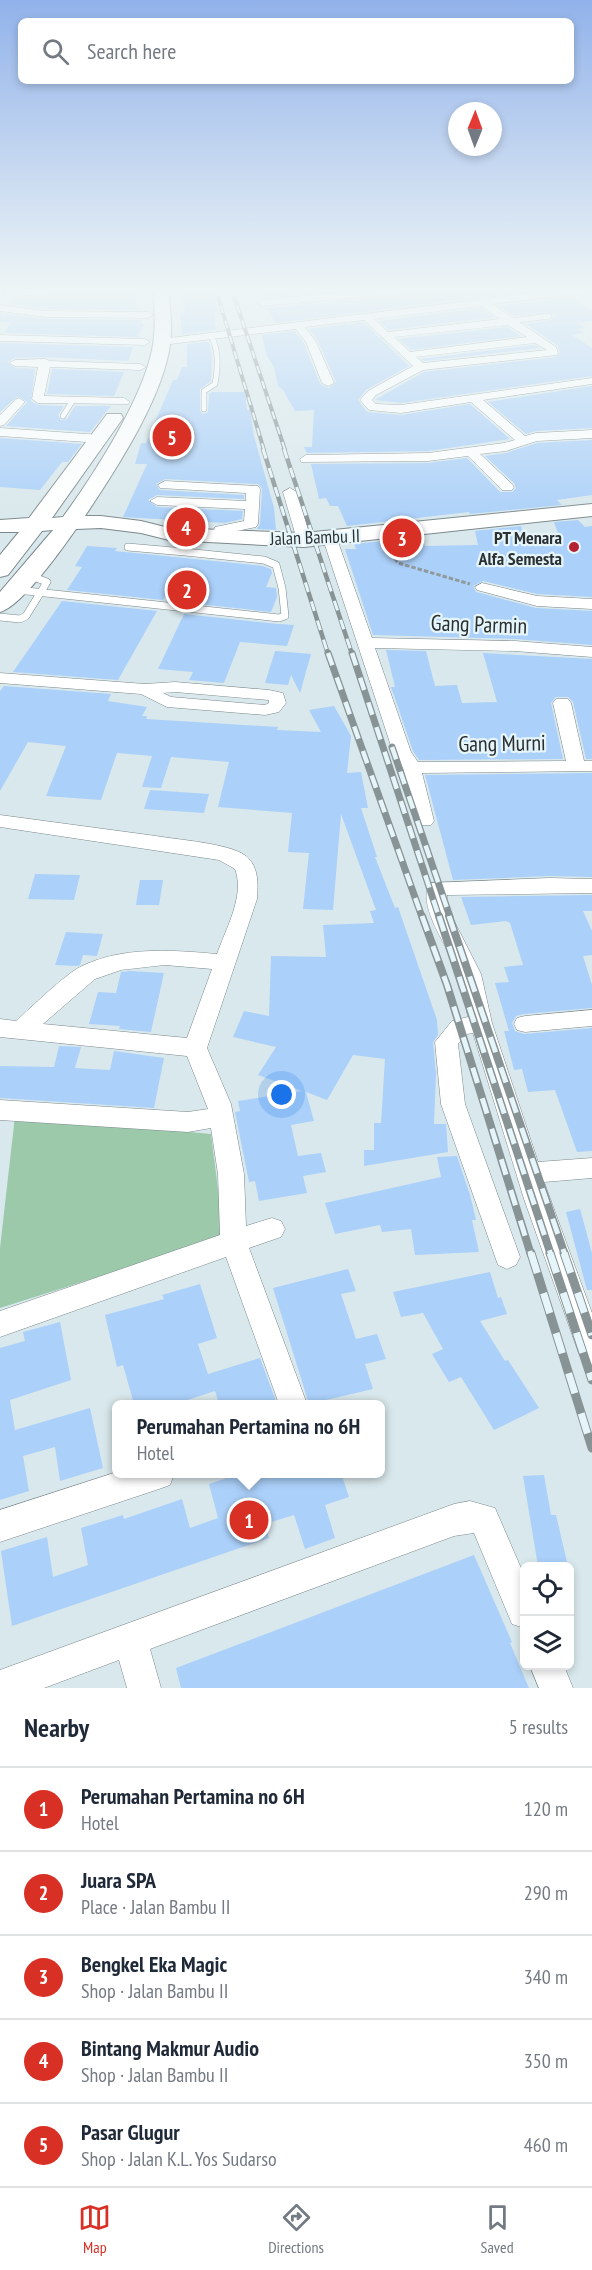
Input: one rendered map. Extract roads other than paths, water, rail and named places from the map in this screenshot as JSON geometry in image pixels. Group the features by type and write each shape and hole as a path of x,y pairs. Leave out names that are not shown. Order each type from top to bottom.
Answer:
{"main road":[{"path":"0,570 101,439 124,402 139,369"},
{"path":"21,591 93,492 154,374 154,369"},
{"path":"93,492 93,514 101,522"},
{"name":"Jalan Bambu II","path":"68,529 101,522 141,527 200,541 304,540 334,549 592,510"},
{"path":"0,526 32,529"},
{"path":"0,536 32,529"},
{"name":"Jalan Bambu II","path":"32,529 68,529 132,541 169,534"}],"street":[{"path":"44,369 39,399 124,402"},
{"path":"322,369 328,383"},
{"path":"417,369 372,393 366,400 368,404 389,410 592,381"},
{"path":"473,398 522,440"},
{"path":"0,422 19,402"},
{"path":"0,432 101,439"},
{"path":"306,459 377,463 506,447 536,437 592,434"},
{"path":"471,452 507,487"},
{"path":"165,485 251,488 251,524 220,530 200,541"},
{"path":"290,492 304,540"},
{"path":"157,501 252,505"},
{"path":"334,549 402,752 412,768 424,820"},
{"path":"482,587 537,601 592,604"},
{"name":"Gang Parmin","path":"365,643 514,646 592,652"},
{"path":"0,678 145,689 175,687 269,695 277,697 278,701 277,707 273,710 194,705 167,702 145,689"},
{"path":"562,703 584,766"},
{"name":"Gang Murni","path":"412,768 584,766"},
{"path":"0,821 201,849 230,856 245,866 249,877 247,899 223,962 195,1048 219,1104 231,1174 234,1243 292,1400"},
{"path":"592,886 438,888 436,905 470,974 482,1023 529,1173 592,1351"},
{"path":"10,1029 87,973 120,962 165,957 223,962"},
{"path":"525,1024 592,1018"},
{"path":"482,1023 460,1027 446,1042 453,1104 507,1257"},
{"path":"10,1029 195,1048"},
{"path":"0,1110 188,1122 221,1117"},
{"path":"529,1173 592,1168"},
{"path":"0,1324 272,1229"},
{"path":"0,1526 144,1478"},
{"path":"0,1687 454,1520 470,1517 484,1518 520,1601"},
{"path":"130,1639 144,1688"},
{"path":"549,1670 556,1688"}],"lane":[{"path":"204,409 204,391 215,384 217,369"},
{"path":"63,416 73,400"},
{"path":"0,617 20,619 26,616 21,591 279,618 285,616 282,588 276,565 200,541 132,541"}],"railway":[{"path":"240,369 264,450"},
{"path":"258,369 285,450"},
{"path":"263,449 328,654"},
{"path":"284,449 352,654"},
{"path":"328,653 422,917"},
{"path":"352,653 439,917"},
{"path":"392,747 450,917"},
{"path":"422,916 447,985 531,1255"},
{"path":"439,916 551,1255"},
{"path":"449,916 565,1255"},
{"path":"531,1253 592,1448"},
{"path":"550,1253 592,1380"},
{"path":"564,1253 592,1335"}],"place":[{"name":"Pasar Glugur","path":"172,437"},
{"name":"Bintang Makmur Audio","path":"186,527"},
{"name":"Bengkel Eka Magic","path":"402,538"},
{"name":"PT Menara Alfa Semesta","path":"574,547"},
{"name":"Juara SPA","path":"187,590"},
{"name":"Perumahan Pertamina no 6H","path":"249,1520"}]}
